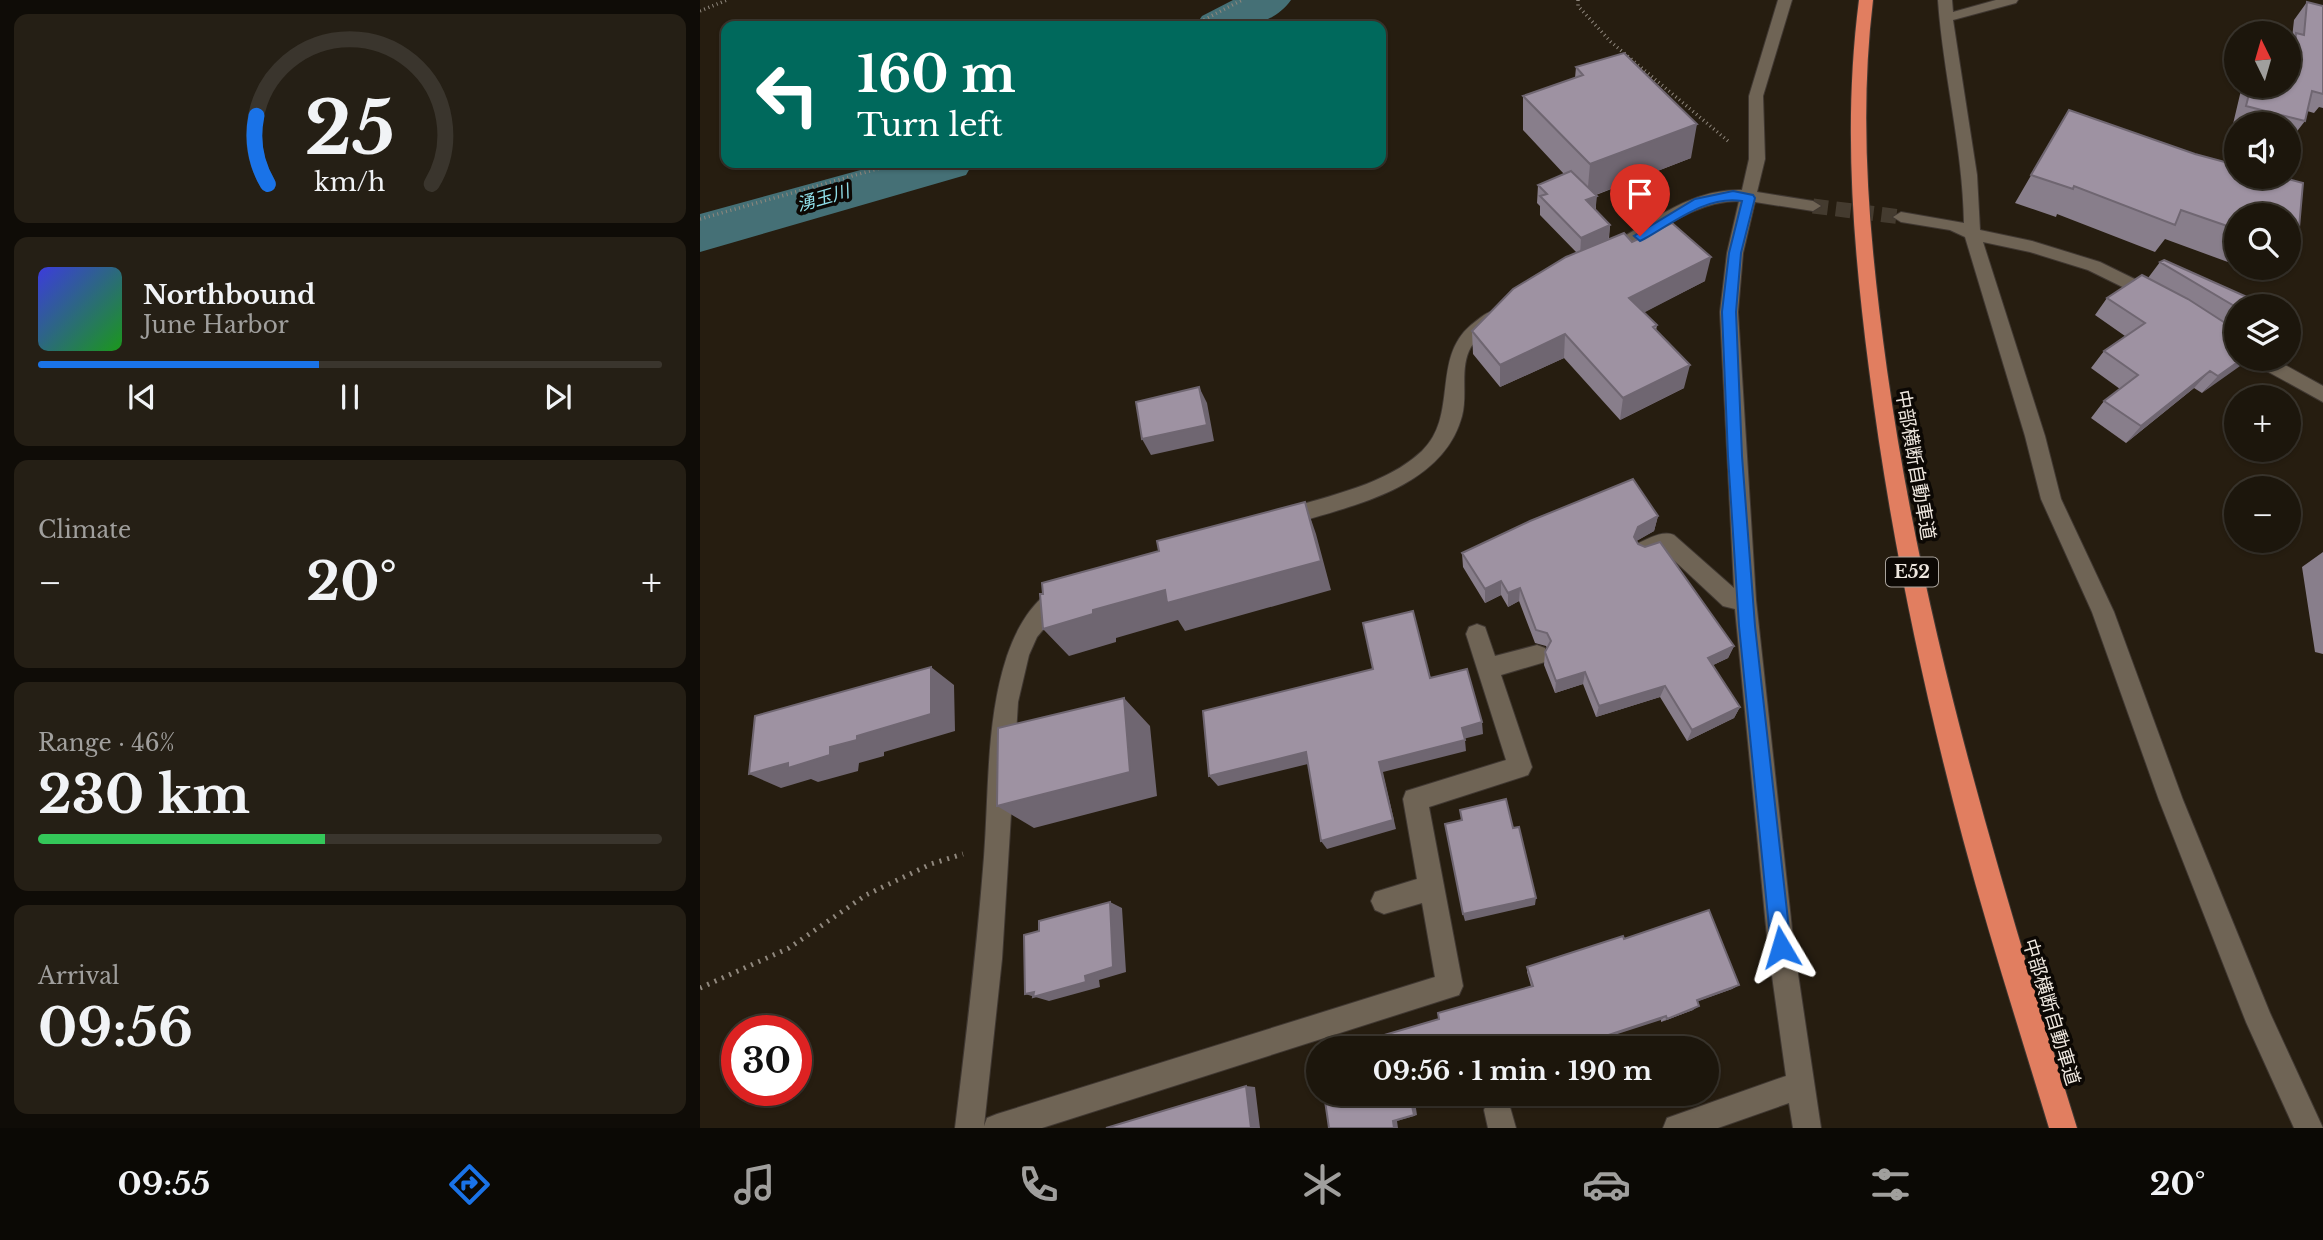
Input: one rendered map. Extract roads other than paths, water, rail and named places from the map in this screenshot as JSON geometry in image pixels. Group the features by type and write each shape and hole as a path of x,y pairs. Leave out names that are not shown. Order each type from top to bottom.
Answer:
{"highway":[{"name":"中部横断自動車道","path":"1866,0 1859,56 1861,241 1880,392 1911,565 1965,801 2063,1128"}],"street":[{"path":"1785,0 1756,96 1757,159 1735,253 1729,312 1745,600 1766,823 1807,1128"},
{"path":"1945,0 1973,208 1972,234 2035,436 2051,499 2103,612 2171,800 2260,1022 2309,1128"},
{"path":"1946,18 2011,0"},
{"path":"1589,261 1622,247 1699,202 1733,195 1813,206"},
{"path":"1901,217 1954,225 1972,234 2032,247 2094,266 2172,304"},
{"path":"1257,528 1388,483 1412,470 1430,455 1444,438 1452,417 1456,367 1465,343 1505,307"},
{"path":"2280,371 2323,396"},
{"path":"1643,550 1667,541 1731,599 1745,600"},
{"path":"969,1128 989,959 1007,702 1016,660 1027,629 1049,605 1074,585"},
{"path":"997,1128 1450,986 1415,799 1520,767 1477,634"},
{"path":"1489,668 1536,656"},
{"path":"1384,901 1432,887"},
{"path":"1677,1128 1800,1085"}],"waterway":[{"name":"湧玉川","path":"1228,21 1268,0"},
{"name":"湧玉川","path":"700,233 929,168"}],"tunnel":[{"path":"1813,206 1901,217"}]}
